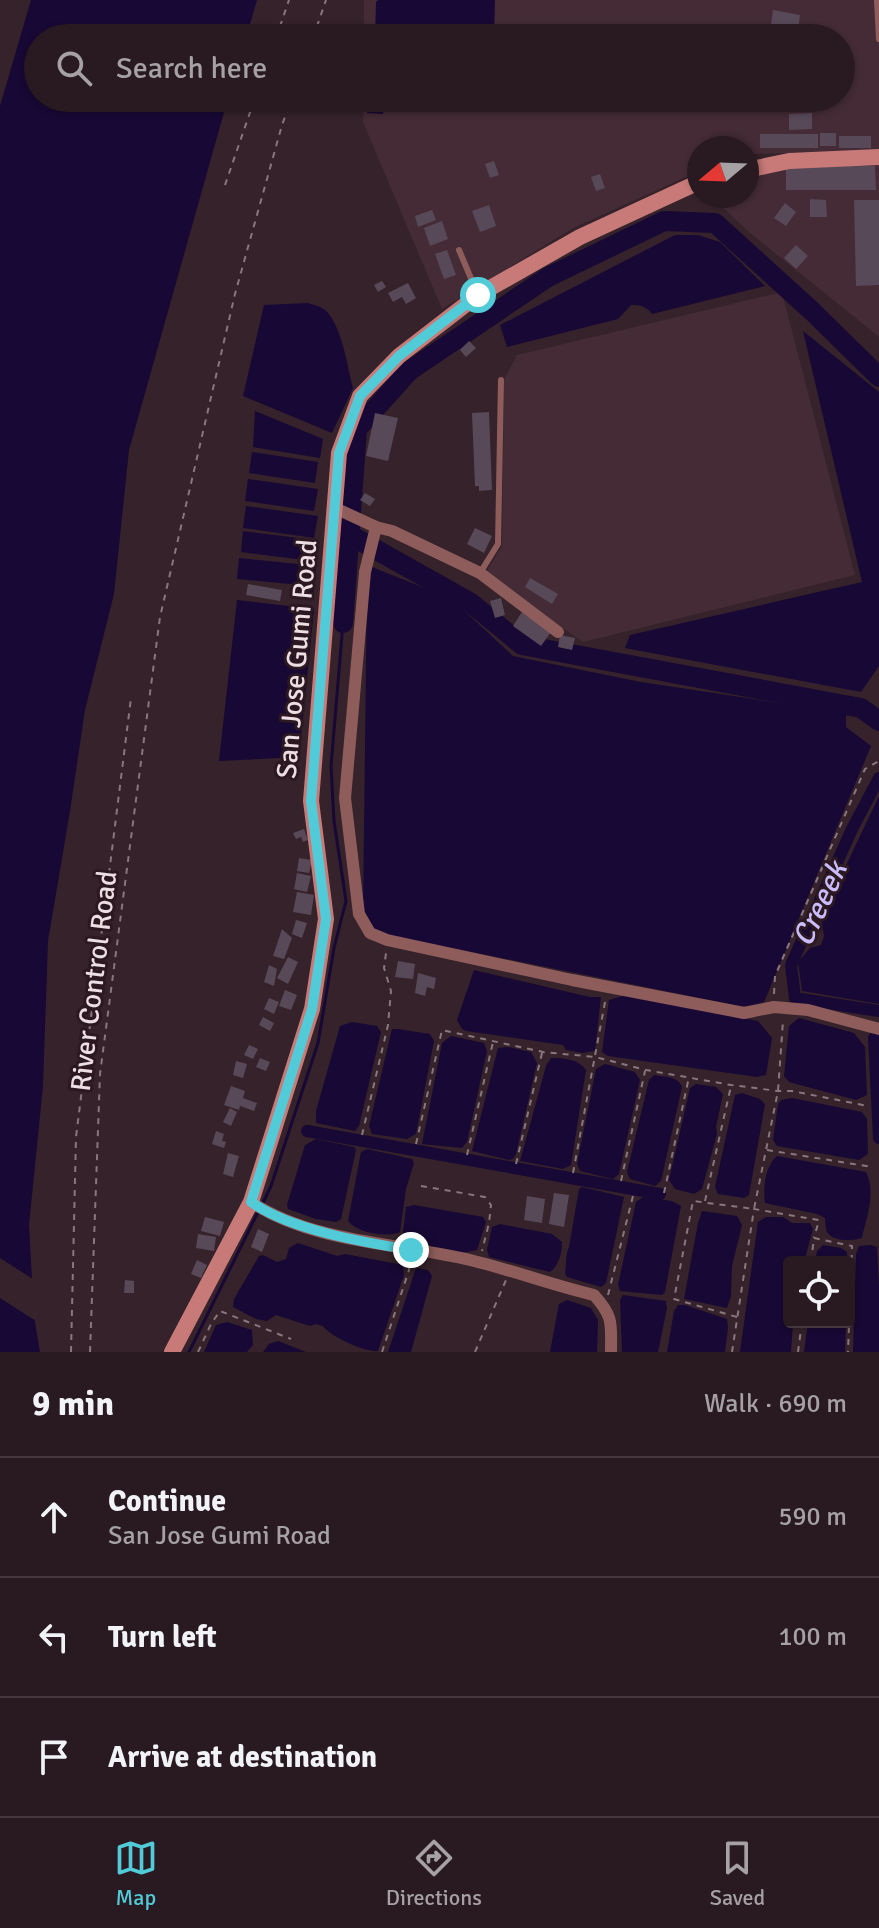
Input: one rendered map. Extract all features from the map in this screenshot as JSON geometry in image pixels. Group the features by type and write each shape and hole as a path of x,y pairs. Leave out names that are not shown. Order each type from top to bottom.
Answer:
{"street":[{"path":"759,167 789,161 879,157"},
{"name":"San Jose Gumi Road","path":"172,1352 257,1206 312,1009 326,919 311,801 339,453 360,396 399,356 478,295 580,237 687,188"},
{"path":"335,508 480,573 558,632"},
{"path":"376,527 365,572 345,798 359,914 370,933 387,940 744,1013 779,1008 808,1010 879,1029"},
{"path":"257,1206 320,1232 468,1260 594,1295 607,1309 611,1319 611,1352"}],"lane":[{"path":"877,0 879,39"},
{"path":"459,250 478,295"},
{"path":"480,573 498,544 501,380"}],"path":[{"path":"281,24 289,0"},
{"path":"318,24 326,0"},
{"path":"225,185 250,112"},
{"name":"River Control Road","path":"90,1352 100,1074 160,617 235,294 287,112"},
{"path":"71,1352 76,1137 131,698"},
{"path":"732,1352 754,1209 778,1091 779,1008 775,976 865,769 879,761"},
{"path":"362,1135 388,1025 391,991 384,968 387,940"},
{"path":"573,1173 605,999 610,987"},
{"path":"416,1144 442,1030 543,1052 595,1057 646,1070 731,1085 792,1091 868,1106"},
{"path":"467,1155 494,1041"},
{"path":"516,1164 543,1052"},
{"path":"621,1181 646,1070"},
{"path":"664,1193 689,1076"},
{"path":"705,1203 731,1085"},
{"path":"765,1150 872,1167"},
{"path":"421,1186 485,1197 491,1205 484,1246 480,1255 468,1260"},
{"path":"607,1309 633,1196"},
{"path":"737,1317 674,1299 693,1201 819,1220 812,1256"},
{"path":"814,1238 852,1246 848,1352"},
{"path":"382,1352 409,1270 411,1250"},
{"path":"475,1352 509,1272"},
{"path":"198,1352 220,1311 291,1339"},
{"path":"798,1352 801,1328"}],"shaded area":[{"path":"31,0 257,0 250,24 24,24 24,112 224,112 129,450 114,594 85,710 48,941 43,1086 29,1225 34,1316 40,1352 0,1352 0,106"},
{"path":"364,0 879,0 879,151 759,154 759,136 687,136 687,176 573,228 442,309 363,122 363,112 855,112 855,24 364,24"},
{"path":"495,0 494,24 375,24 376,2"},
{"path":"879,161 879,337 723,208 759,208 759,176 792,162"},
{"path":"675,235 698,235 720,242 765,286 652,314 643,306 631,305 618,319 507,347 500,325"},
{"path":"782,292 855,575 583,642 485,574 502,546 504,380 517,355"},
{"path":"308,303 325,310 336,325 353,388 332,433 243,396 264,305"},
{"path":"803,331 879,392 879,666 861,692 625,648 630,635 862,582"},
{"path":"255,411 323,439 320,458 253,447"},
{"path":"252,452 318,462 315,483 249,473"},
{"path":"248,479 318,489 314,511 245,501"},
{"path":"246,506 318,516 314,538 243,528"},
{"path":"243,531 315,540 313,561 241,552"},
{"path":"239,558 316,566 313,598 299,596 300,585 237,579"},
{"path":"372,567 452,599 513,656 641,682 846,713 846,727 871,746 764,1002 744,1007 388,935 374,929 363,911 367,581"},
{"path":"237,600 314,609 299,757 219,761"},
{"path":"879,796 879,1004 802,991 798,962 810,948 821,945 824,936 821,918"},
{"path":"474,970 601,997 595,1051 583,1053 566,1050 563,1045 462,1029 457,1020"},
{"path":"627,995 758,1021 772,1038 766,1075 757,1077 608,1056 602,1052 609,1000"},
{"path":"799,1018 854,1033 865,1047 867,1095 856,1100 789,1082 784,1076 789,1026"},
{"path":"352,1022 377,1026 381,1032 359,1126 355,1131 316,1123 316,1111 340,1026"},
{"path":"392,1029 430,1034 434,1041 416,1134 407,1139 372,1134 369,1126"},
{"path":"451,1036 484,1043 487,1051 467,1142 462,1148 422,1144 442,1043"},
{"path":"498,1048 531,1052 537,1063 516,1154 509,1160 472,1151"},
{"path":"551,1058 575,1061 586,1070 571,1165 563,1169 520,1161 546,1066"},
{"path":"605,1064 635,1072 640,1080 619,1174 613,1179 580,1171 577,1164 596,1069"},
{"path":"654,1075 674,1079 682,1087 661,1181 655,1186 630,1179 627,1172 649,1080"},
{"path":"696,1084 716,1087 723,1094 717,1134 702,1189 694,1194 675,1189 669,1180 690,1088"},
{"path":"742,1093 765,1104 749,1195 744,1198 718,1194 715,1187 735,1095"},
{"path":"792,1098 862,1112 867,1119 868,1154 859,1160 777,1146 773,1140 778,1104 781,1100"},
{"path":"316,1139 356,1150 341,1219 336,1222 316,1219 288,1209 287,1205 305,1145"},
{"path":"367,1149 412,1159 414,1163 406,1189 400,1232 372,1233 358,1229 348,1221 361,1152"},
{"path":"777,1156 866,1172 870,1196 862,1238 834,1238 827,1232 825,1218 765,1203 766,1178"},
{"path":"582,1187 624,1197 606,1283 601,1287 567,1277 565,1273 579,1189"},
{"path":"643,1197 672,1201 681,1206 662,1295 620,1291 618,1285 636,1202"},
{"path":"414,1205 483,1217 486,1222 477,1250 463,1253 404,1241 406,1207"},
{"path":"702,1211 737,1216 742,1225 732,1266 731,1296 727,1308 684,1299"},
{"path":"766,1217 783,1217 792,1223 810,1223 813,1229 806,1256 783,1256 783,1328 793,1328 791,1352 740,1352 758,1222"},
{"path":"500,1224 552,1234 562,1242 553,1269 550,1272 489,1257 487,1250 492,1227"},
{"path":"298,1243 337,1256 345,1254 403,1265 404,1275 378,1351 348,1343 323,1326 310,1326 276,1315 267,1321 256,1319 233,1307 234,1299 259,1256 277,1262 286,1259 289,1248"},
{"path":"823,1245 841,1248 847,1256 816,1256"},
{"path":"859,1246 877,1247 879,1352 853,1352 856,1254"},
{"path":"416,1268 428,1270 432,1276 411,1352 388,1352"},
{"path":"623,1295 666,1301 658,1352 622,1352 620,1300"},
{"path":"567,1300 591,1308 598,1320 597,1352 550,1352 559,1304"},
{"path":"678,1305 727,1319 725,1352 667,1352 674,1311"},
{"path":"227,1322 252,1330 253,1345 247,1352 204,1352 216,1325"},
{"path":"807,1328 846,1328 845,1352 804,1352"},
{"path":"278,1341 306,1352 263,1352 269,1344"}],"pier":[{"path":"0,1258 36,1281 39,1323 0,1298"}],"building":[{"path":"773,10 800,15 799,24 771,24"},
{"path":"812,113 812,129 789,130 789,114"},
{"path":"820,133 836,133 836,146 820,146"},
{"path":"760,134 818,134 818,148 760,148"},
{"path":"839,136 871,136 871,148 839,148"},
{"path":"494,161 499,175 490,178 485,164"},
{"path":"786,165 875,166 876,190 786,190"},
{"path":"600,174 605,188 596,191 591,177"},
{"path":"810,199 826,200 827,217 810,217"},
{"path":"854,200 879,200 879,285 856,286"},
{"path":"785,203 796,212 786,226 774,218"},
{"path":"489,205 496,226 480,232 472,211"},
{"path":"432,210 436,220 418,227 415,216"},
{"path":"442,221 448,239 430,246 424,228"},
{"path":"796,245 808,256 796,269 784,258"},
{"path":"447,250 456,275 444,279 435,254"},
{"path":"382,281 386,287 378,292 374,285"},
{"path":"408,283 416,298 406,304 402,297 393,302 388,293"},
{"path":"469,341 476,348 466,357 460,350"},
{"path":"489,412 492,490 479,491 479,486 475,486 472,413"},
{"path":"375,413 398,418 388,461 366,456"},
{"path":"365,493 375,499 370,506 360,500"},
{"path":"475,528 492,536 484,553 467,544"},
{"path":"530,578 558,594 552,604 525,587"},
{"path":"248,584 282,590 280,601 246,595"},
{"path":"501,598 505,615 495,618 490,601"},
{"path":"522,612 551,632 541,646 513,626"},
{"path":"560,635 575,638 572,650 558,647"},
{"path":"283,758 295,758 294,768 283,767"},
{"path":"304,829 308,840 303,842 301,837 296,839 293,833"},
{"path":"299,858 312,860 309,873 297,871"},
{"path":"297,873 311,876 307,892 294,889"},
{"path":"297,892 314,895 311,915 293,912"},
{"path":"296,920 307,923 302,938 292,934"},
{"path":"282,929 292,938 284,959 273,956"},
{"path":"288,957 298,962 288,984 277,978"},
{"path":"398,961 415,964 413,979 395,977"},
{"path":"269,965 277,969 274,986 264,982"},
{"path":"418,973 436,978 434,989 427,987 425,996 415,993"},
{"path":"285,990 297,995 291,1010 279,1006"},
{"path":"269,998 279,1002 274,1014 264,1009"},
{"path":"263,1017 274,1023 270,1031 259,1025"},
{"path":"249,1045 258,1049 253,1059 244,1055"},
{"path":"260,1058 270,1062 266,1071 256,1067"},
{"path":"236,1061 247,1064 243,1078 233,1075"},
{"path":"231,1086 245,1091 243,1098 257,1103 254,1111 224,1105"},
{"path":"230,1108 237,1112 231,1126 223,1122"},
{"path":"216,1131 224,1134 224,1148 212,1144"},
{"path":"228,1153 239,1156 233,1177 223,1174"},
{"path":"554,1193 569,1195 564,1227 549,1224"},
{"path":"527,1196 545,1199 542,1223 524,1220"},
{"path":"205,1217 224,1222 220,1236 201,1231"},
{"path":"258,1229 269,1234 262,1252 251,1247"},
{"path":"198,1234 216,1237 214,1251 196,1248"},
{"path":"197,1260 207,1265 201,1278 191,1274"},
{"path":"125,1280 134,1281 134,1293 124,1293"}],"waterway":[{"path":"343,623 357,429 409,371 548,277 664,221 715,223 879,377"},
{"path":"350,535 471,603 522,645 861,708 879,721"},
{"path":"262,1205 318,1043 334,948 346,901 334,821 331,766 343,623"},
{"name":"Creeek","path":"879,778 852,829 791,965 795,998 879,1011"},
{"path":"874,1038 879,1138"},
{"path":"307,1131 660,1194"},
{"path":"189,1352 258,1212"}],"route":[{"path":"411,1250 320,1232 264,1211 251,1202 312,1009 326,919 311,801 339,453 360,396 399,356 478,295"}]}
